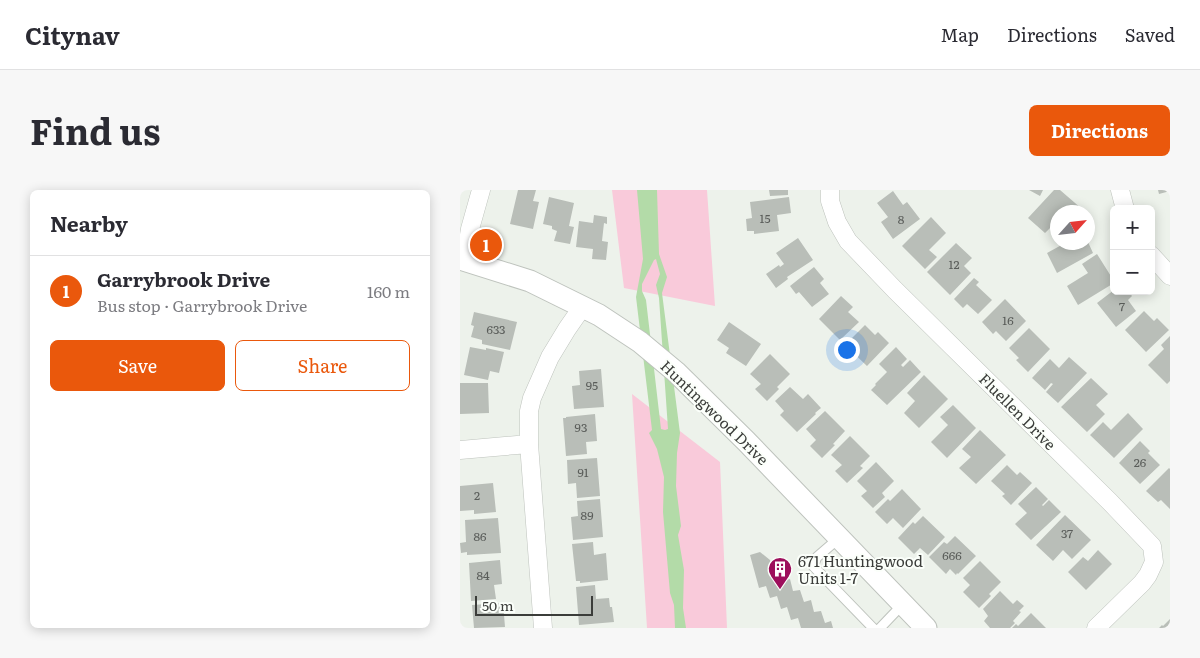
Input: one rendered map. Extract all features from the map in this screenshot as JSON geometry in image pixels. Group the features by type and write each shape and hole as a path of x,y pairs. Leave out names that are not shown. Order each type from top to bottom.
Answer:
{"street":[{"path":"462,259 481,190"},
{"name":"Fluellen Drive","path":"830,190 830,201 837,222 848,241 1152,546 1154,562 1148,575 1096,628"},
{"path":"1120,190 1124,205"},
{"name":"Huntingwood Drive","path":"462,259 530,281 583,306 640,342 676,372 746,441 926,628"},
{"path":"1155,259 1170,276"},
{"path":"543,628 529,444 529,411 532,398 550,358 567,328 583,306"},
{"path":"460,450 529,444"}],"lane":[{"path":"839,538 817,557 813,566 873,628"},
{"path":"880,628 903,604"}],"shaded area":[{"path":"612,190 707,190 715,306 624,288"},
{"path":"637,190 657,190 659,254 667,277 662,293 680,433 676,486 681,526 678,535 684,570 683,608 686,628 675,628 663,512 664,477 657,449 649,433 652,430 636,297 643,259","holes":["656,259 660,274 656,285 659,298 668,429 665,430 661,429 646,300 642,291 642,284"]},
{"path":"632,394 720,462 727,628 647,628"}],"building":[{"path":"518,190 536,190 533,201 539,202 533,229 510,224"},
{"path":"769,190 788,190 788,195 770,196"},
{"path":"1029,190 1043,190 1040,196"},
{"path":"1054,190 1060,190 1077,205 1050,205 1050,228 1045,233 1028,218"},
{"path":"1158,190 1170,190 1170,191 1159,194"},
{"path":"893,191 903,205 907,202 920,219 893,239 881,222 888,217 877,203"},
{"path":"549,197 574,203 569,226 574,227 570,244 554,241 557,231 552,229 552,226 543,224"},
{"path":"789,197 791,213 777,215 779,231 754,234 754,231 747,231 746,219 752,218 750,202"},
{"path":"594,215 607,217 607,224 604,223 602,241 608,242 606,260 592,259 593,249 576,247 579,221 593,223"},
{"path":"931,217 946,233 929,250 937,257 925,269 902,246"},
{"path":"798,238 813,260 787,277 788,279 776,288 766,274 779,265 780,267 784,264 776,253"},
{"path":"956,243 972,258 964,266 971,273 950,295 927,272"},
{"path":"1052,250 1092,250 1093,253 1057,273 1047,253"},
{"path":"1097,254 1110,275 1110,285 1078,305 1067,286 1088,273 1082,264"},
{"path":"814,267 824,279 820,283 829,294 812,307 799,292 796,294 790,286"},
{"path":"974,278 979,282 976,285 992,300 978,314 967,304 963,308 954,299"},
{"path":"1110,293 1110,295 1131,295 1128,300 1136,311 1116,327 1097,303"},
{"path":"841,296 853,307 848,312 859,322 840,340 819,319"},
{"path":"1005,299 1026,321 1006,341 996,331 993,334 982,322"},
{"path":"1144,311 1154,321 1157,318 1169,330 1146,352 1125,330"},
{"path":"474,312 517,322 510,350 482,344 482,340 471,337 474,326 471,325"},
{"path":"729,322 761,344 746,366 726,353 729,348 717,340"},
{"path":"865,325 875,335 878,332 889,343 867,366 845,345"},
{"path":"1029,328 1050,349 1028,372 1016,360 1019,358 1009,348"},
{"path":"1170,336 1170,381 1167,384 1148,365 1164,349 1161,345"},
{"path":"470,347 504,352 499,373 490,371 488,380 464,375"},
{"path":"896,347 907,359 901,365 903,367 910,360 921,372 887,405 871,390 887,372 879,364"},
{"path":"770,354 790,374 767,401 755,389 761,384 750,374"},
{"path":"1069,357 1087,373 1058,403 1046,392 1053,384 1051,383 1045,390 1032,378 1050,359 1059,368"},
{"path":"601,369 604,407 574,409 572,386 580,385 579,371"},
{"path":"924,375 948,399 919,428 904,413 915,401 907,393"},
{"path":"1091,378 1108,394 1096,405 1105,414 1087,432 1061,407"},
{"path":"460,383 488,383 489,413 460,414"},
{"path":"790,387 803,399 808,394 821,408 797,432 780,415 784,411 775,401"},
{"path":"953,405 976,428 947,458 931,442 948,425 940,417"},
{"path":"825,411 845,431 822,458 810,446 816,440 806,429"},
{"path":"1128,413 1143,429 1114,458 1090,435 1103,422 1111,430"},
{"path":"595,414 597,441 586,442 587,454 566,456 563,418"},
{"path":"980,430 1006,455 976,484 959,468 971,457 962,449"},
{"path":"850,436 870,456 860,466 863,468 847,483 835,471 842,465 831,455"},
{"path":"1140,441 1150,451 1148,453 1160,465 1140,484 1119,463"},
{"path":"597,458 600,496 577,498 576,483 568,484 567,460"},
{"path":"876,462 894,481 882,493 885,497 873,508 861,496 867,491 857,481"},
{"path":"1007,465 1017,475 1020,472 1032,483 1011,505 1002,496 1005,494 991,481"},
{"path":"1169,468 1170,509 1161,500 1158,502 1146,491"},
{"path":"493,483 496,512 474,514 474,510 460,511 460,486"},
{"path":"1036,487 1048,499 1043,506 1049,500 1061,512 1031,540 1015,524 1027,513 1018,504"},
{"path":"902,489 921,509 903,528 893,518 887,524 875,512"},
{"path":"600,499 603,537 573,540 571,517 578,516 577,501"},
{"path":"1065,515 1091,540 1072,559 1063,550 1053,561 1036,545"},
{"path":"923,516 945,537 928,555 920,548 914,554 898,538 913,522 915,524"},
{"path":"498,518 501,553 467,555 467,552 461,553 460,543 466,542 465,520"},
{"path":"955,536 976,556 958,574 956,575 950,569 946,574 929,557 944,542 947,544"},
{"path":"593,542 594,555 606,553 608,580 580,583 580,581 576,581 572,544"},
{"path":"1098,550 1112,564 1086,590 1068,572 1083,557 1088,561"},
{"name":"671 Huntingwood Units 1-7","path":"760,552 770,560 773,570 779,568 782,581 790,579 793,591 800,590 804,602 811,600 814,612 821,611 825,623 831,621 833,628 801,628 798,618 791,620 787,607 781,609 777,596 770,598 766,586 759,588 750,555"},
{"path":"500,560 502,584 494,585 496,599 471,601 469,563"},
{"path":"980,561 1001,582 979,608 963,592 970,585 963,578"},
{"path":"595,585 596,599 609,598 614,622 579,625 576,587"},
{"path":"1000,591 1013,604 1017,600 1024,606 1013,621 1015,623 1010,628 990,628 984,621 988,616 983,609"},
{"path":"503,603 505,627 474,628 472,605"},
{"path":"1031,613 1046,628 1012,628 1016,624 1018,626"},
{"path":"1170,619 1170,628 1159,628 1163,626"}],"place":[{"name":"Garrybrook Drive","path":"486,245"},
{"name":"671 Huntingwood Units 1-7","path":"780,590"}]}
